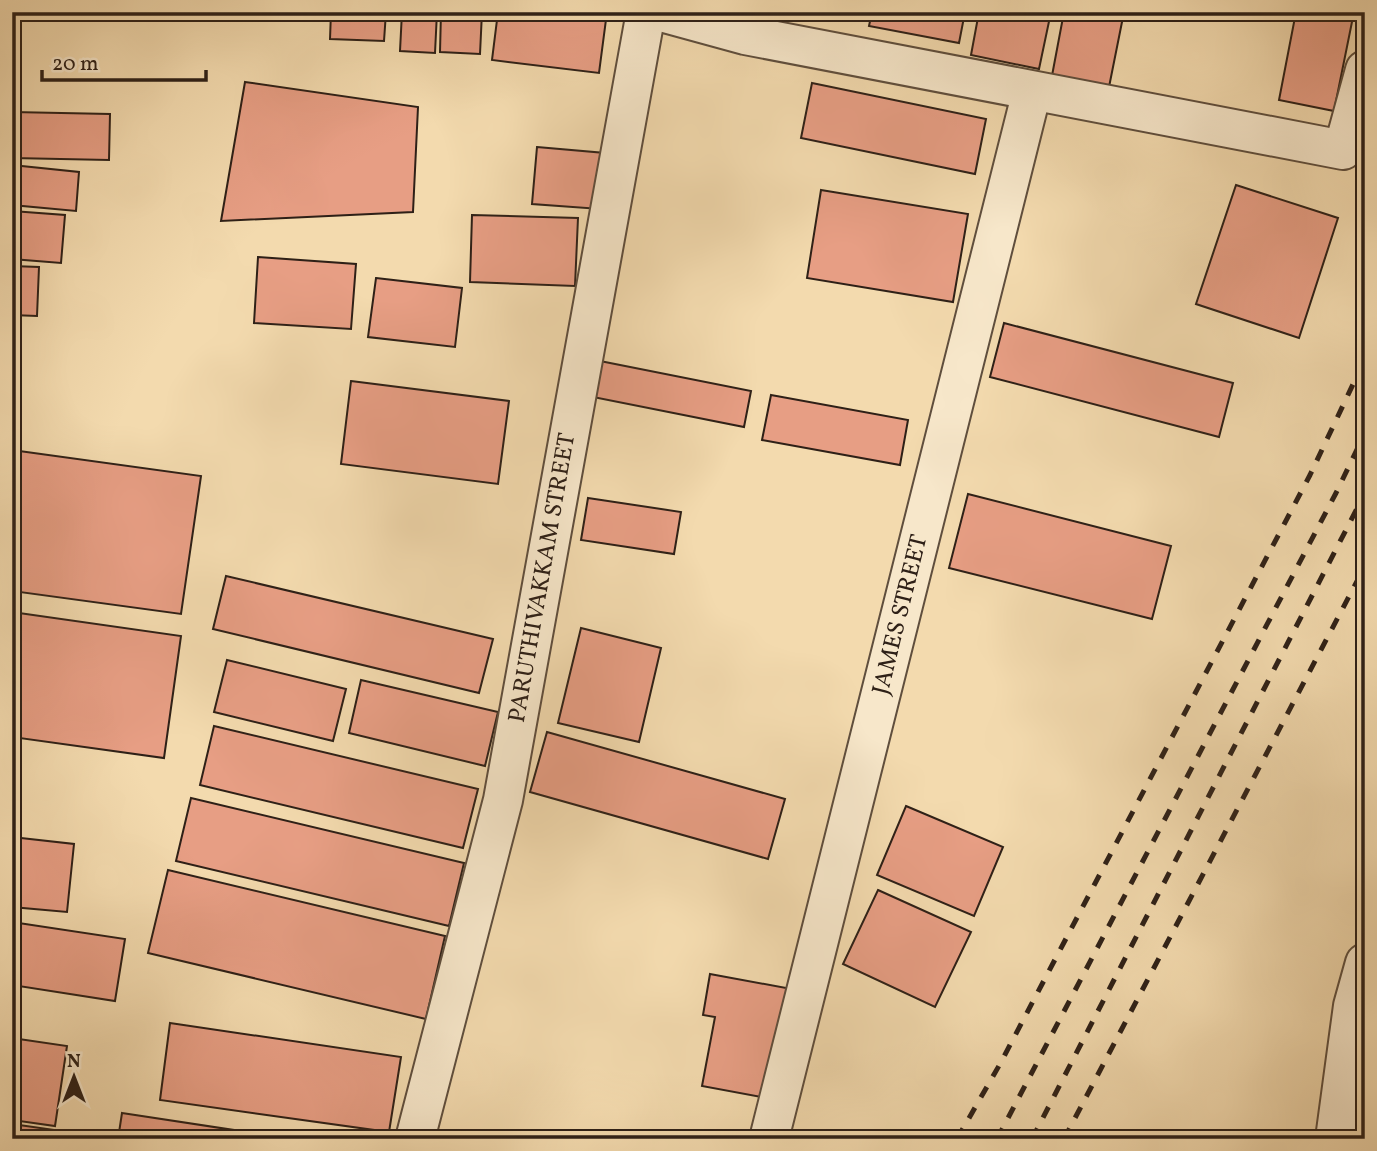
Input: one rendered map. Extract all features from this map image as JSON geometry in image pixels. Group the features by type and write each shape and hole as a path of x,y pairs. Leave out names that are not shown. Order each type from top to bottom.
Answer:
{"street":[{"name":"PARUTHIVAKKAM STREET","path":"415,1139 503,800 646,12"},
{"path":"661,12 745,24 1032,91 1343,150 1365,70"},
{"name":"JAMES STREET","path":"769,1139 1032,91"},
{"path":"1335,1139 1365,963"}],"building":[{"path":"331,12 386,12 384,41 330,39"},
{"path":"402,12 437,12 435,53 400,51"},
{"path":"441,12 482,12 480,54 440,52"},
{"path":"498,12 607,12 599,73 492,60"},
{"path":"810,12 853,12 851,20"},
{"path":"872,12 965,12 959,43 869,26"},
{"path":"979,12 1051,12 1039,69 971,55"},
{"path":"1064,12 1124,12 1108,92 1051,81"},
{"path":"1296,12 1354,12 1334,111 1279,100"},
{"path":"245,82 418,107 413,212 221,221"},
{"path":"812,83 986,119 975,174 801,138"},
{"path":"12,112 110,114 109,160 12,158"},
{"path":"537,147 605,153 600,209 532,204"},
{"path":"12,165 79,172 76,211 12,205"},
{"path":"1236,185 1338,218 1299,338 1196,304"},
{"path":"821,190 968,214 953,302 807,278"},
{"path":"12,211 65,215 61,263 12,259"},
{"path":"472,215 578,218 575,286 470,282"},
{"path":"258,257 356,264 351,329 254,323"},
{"path":"12,266 39,267 37,316 12,315"},
{"path":"376,278 462,288 455,347 368,337"},
{"path":"1004,323 1233,383 1219,437 990,377"},
{"path":"600,361 751,391 744,427 593,397"},
{"path":"351,381 509,401 498,484 341,464"},
{"path":"771,395 908,420 900,465 762,440"},
{"path":"12,450 201,476 181,614 12,591"},
{"path":"968,494 1171,546 1152,619 949,568"},
{"path":"588,498 681,512 674,554 581,540"},
{"path":"226,576 493,639 479,693 213,629"},
{"path":"12,612 181,636 164,758 12,737"},
{"path":"581,628 661,648 639,742 558,723"},
{"path":"227,660 346,689 333,741 214,712"},
{"path":"361,680 498,712 485,766 349,733"},
{"path":"214,726 478,789 463,848 200,785"},
{"path":"547,732 785,799 768,859 530,792"},
{"path":"191,798 464,863 449,926 176,861"},
{"path":"906,806 1003,847 974,916 877,875"},
{"path":"12,837 74,844 67,912 12,907"},
{"path":"168,870 445,936 426,1019 148,953"},
{"path":"878,890 971,932 935,1007 843,964"},
{"path":"12,922 125,939 115,1001 12,985"},
{"path":"710,974 797,990 778,1100 702,1086 715,1017 703,1015"},
{"path":"170,1023 401,1057 389,1132 160,1100"},
{"path":"12,1038 67,1046 55,1126 12,1120"},
{"path":"122,1113 293,1139 118,1139"},
{"path":"12,1124 76,1133 76,1139 12,1139"}],"railway":[{"path":"957,1139 1000,1064 1310,475 1365,359"},
{"path":"997,1139 1365,433"},
{"path":"1032,1139 1365,493"},
{"path":"1064,1139 1365,566"}]}
